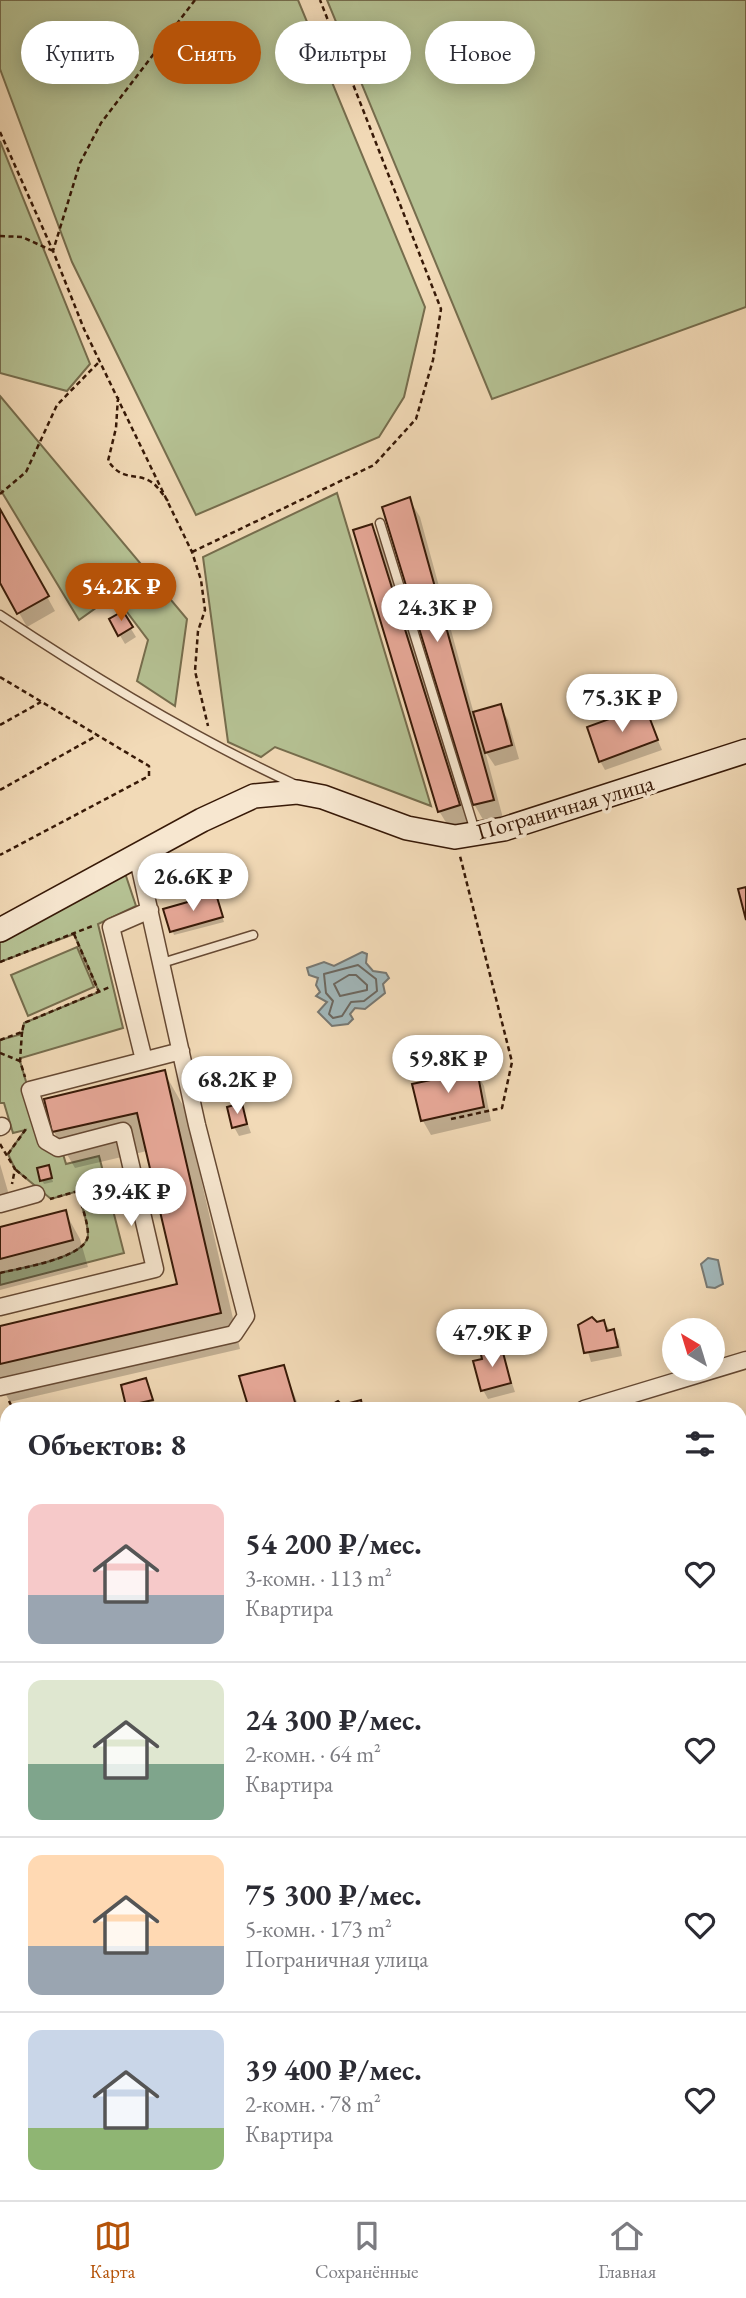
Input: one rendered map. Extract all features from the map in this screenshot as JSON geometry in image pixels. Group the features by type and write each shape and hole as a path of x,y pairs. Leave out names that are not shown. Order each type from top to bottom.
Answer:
{"street":[{"name":"Пограничная улица","path":"0,930 137,855 254,796 297,792 323,797 407,828 465,835 504,829 746,751"},
{"path":"0,1387 234,1334 246,1317 181,1051 137,855"},
{"path":"144,1060 111,927 150,910"},
{"path":"0,1307 155,1269 123,1131 58,1148 46,1141 30,1090 181,1051"},
{"path":"3,1198 37,1198"},
{"path":"607,1402 746,1360"}],"lane":[{"path":"380,523 465,835"},
{"path":"0,615 249,765 323,797"},
{"path":"162,963 253,935"}],"path":[{"path":"53,251 80,163 101,123 195,0"},
{"path":"192,552 374,465 416,419 433,360 441,309 320,0"},
{"path":"0,132 53,251 67,293 192,552 201,580 205,610 198,631 195,671 210,743"},
{"path":"0,236 22,237 53,251"},
{"path":"0,494 26,472 57,405 100,361"},
{"path":"118,395 116,428 108,461 116,471 127,477 153,483 170,503"},
{"path":"0,677 149,766 149,776 0,855"},
{"path":"0,725 41,702"},
{"path":"0,790 98,735"},
{"path":"451,1119 502,1108 512,1062 465,835"},
{"path":"0,962 98,923"},
{"path":"74,934 99,992"},
{"path":"30,1090 20,1061 24,1023 112,986"},
{"path":"0,1041 22,1032"},
{"path":"0,1053 20,1061"},
{"path":"5,1129 26,1129 8,1154"},
{"path":"0,1144 15,1169 14,1181 3,1198"},
{"path":"0,1273 75,1253 86,1245 88,1235 78,1191 37,1198"}],"green space":[{"path":"0,0 298,0 307,21 275,21 275,84 333,84 425,307 404,397 379,437 196,515 72,262 0,69"},
{"path":"327,0 746,0 746,307 492,399 362,84 411,84 411,21 336,21"},
{"path":"0,141 90,364 67,391 0,373"},
{"path":"0,396 187,619 175,706 137,681 148,640 114,595 79,620 0,489"},
{"path":"337,493 431,806 275,747 261,757 228,742 203,557"},
{"path":"125,873 136,906 98,924 123,1028 21,1058 20,1061 39,1126 63,1154 66,1164 99,1156 124,1253 0,1285 0,1273 65,1256 85,1243 88,1235 78,1191 51,1199 15,1169 8,1154 25,1130 13,1133 4,1103 0,1103 0,1040 22,1034 24,1023 99,992 74,934 0,962 0,939"},
{"path":"77,947 94,987 28,1016 11,975"}],"water":[{"path":"362,952 367,954 366,963 373,971 386,973 389,978 383,984 385,993 365,1009 355,1008 350,1014 353,1019 348,1024 332,1026 318,1012 327,1002 316,996 320,992 316,985 318,978 309,975 307,968 324,962 334,966"},
{"path":"708,1258 718,1260 723,1284 715,1288 707,1287 701,1264"}],"building":[{"path":"410,497 494,800 473,805 382,507"},
{"path":"0,509 49,596 17,614 0,583"},
{"path":"372,524 460,805 438,812 353,530"},
{"path":"123,611 133,627 118,636 109,619"},
{"path":"501,704 512,745 485,753 473,712"},
{"path":"645,706 658,740 599,762 587,727"},
{"path":"746,887 746,920 738,889"},
{"path":"216,894 223,917 170,932 163,909"},
{"path":"165,1070 221,1313 0,1364 0,1326 177,1284 137,1113 52,1132 44,1099"},
{"path":"477,1070 484,1107 421,1121 412,1084"},
{"path":"242,1103 247,1124 232,1128 227,1107"},
{"path":"49,1165 52,1178 40,1181 37,1168"},
{"path":"66,1210 73,1240 0,1259 0,1227"},
{"path":"592,1317 597,1322 604,1320 607,1331 614,1329 618,1347 584,1353 578,1325"},
{"path":"501,1345 511,1383 481,1391 473,1361 482,1359 480,1350"},
{"path":"284,1365 295,1402 247,1402 239,1376"},
{"path":"146,1378 153,1400 125,1402 121,1385"}]}
